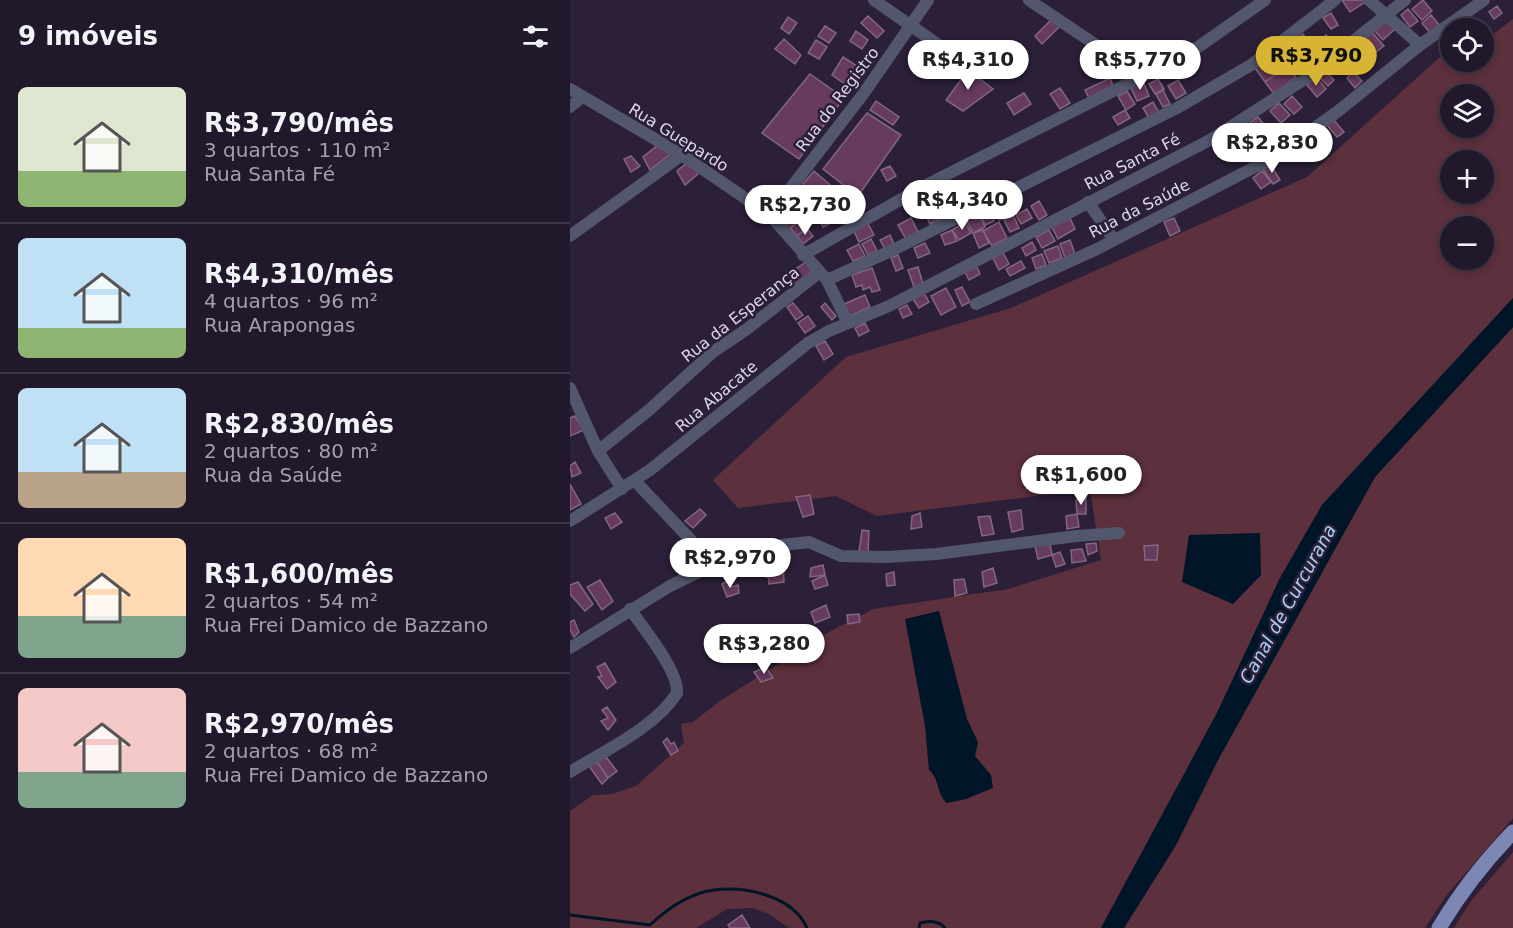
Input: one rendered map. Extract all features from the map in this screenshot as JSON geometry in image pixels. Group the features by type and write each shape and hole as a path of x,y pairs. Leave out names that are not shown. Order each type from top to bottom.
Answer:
{"main road":[{"path":"1439,928 1458,896 1513,832"}],"street":[{"path":"874,0 979,73"},
{"name":"Rua do Registro","path":"770,215 864,93 928,0"},
{"path":"1029,0 1114,57 1137,78"},
{"path":"848,323 823,276 803,255 928,184 1191,52 1265,0"},
{"name":"Rua da Esperança","path":"598,451 649,410 713,352 823,276 895,249 1177,108 1251,65 1335,0"},
{"path":"1369,0 1420,45"},
{"name":"Rua Santa Fé","path":"889,306 1210,140 1263,108 1405,0"},
{"name":"Rua da Saúde","path":"976,304 1114,240 1272,158 1337,112 1420,45 1484,0"},
{"name":"Rua Guepardo","path":"570,89 682,155 770,215 803,255"},
{"path":"570,107 582,98"},
{"path":"570,236 682,155"},
{"path":"1088,202 1114,240"},
{"name":"Rua Abacate","path":"570,521 635,481 729,408 786,358 822,335 889,306"},
{"path":"570,388 598,451 622,489"},
{"path":"635,481 690,539 710,567"},
{"path":"570,648 630,609 710,567 734,558 802,542 841,556 886,558 1119,533"},
{"path":"570,772 627,737 664,709 677,693 676,680 630,609"}],"shaded area":[{"path":"1513,19 1513,298 1322,505 1280,578 1217,713 1101,928 789,928 769,914 753,908 727,909 696,928 570,928 570,811 593,795 612,794 636,786 684,743 681,724 693,722 720,701 829,632 873,609 1008,589 1101,560 1090,489 877,516 836,496 738,508 713,480 846,357 1011,308 1307,177 1440,57 1440,72 1494,72 1494,33"},
{"path":"1513,327 1513,818 1446,896 1425,928 1124,928 1176,845 1218,760 1375,477"},
{"path":"1513,852 1513,928 1454,928 1471,901"}],"water":[{"name":"Canal de Curcurana","path":"1513,298 1513,327 1375,477 1218,760 1176,845 1124,928 1101,928 1217,713 1280,578 1322,505"},
{"path":"1260,533 1261,575 1233,604 1182,582 1189,535"},
{"path":"939,611 967,719 978,742 975,756 991,775 993,788 966,799 947,803 929,770 925,726 905,619"}],"building":[{"path":"1342,0 1364,0 1365,2 1350,12"},
{"path":"1423,0 1432,11 1422,20 1412,9"},
{"path":"1497,6 1502,13 1494,19 1489,12"},
{"path":"1408,9 1418,21 1410,27 1401,15"},
{"path":"1331,13 1338,25 1331,29 1323,18"},
{"path":"1431,15 1440,26 1431,34 1422,23"},
{"path":"868,16 884,31 877,38 861,23"},
{"path":"788,17 797,23 789,34 781,28"},
{"path":"1053,18 1061,25 1042,44 1035,36"},
{"path":"1387,18 1396,28 1383,40 1374,30"},
{"path":"825,26 836,33 829,43 818,36"},
{"path":"856,31 868,40 862,49 850,41"},
{"path":"1371,31 1384,46 1376,52 1363,37"},
{"path":"1303,34 1311,45 1300,54 1291,43"},
{"path":"1326,35 1336,48 1332,52 1322,39"},
{"path":"784,39 801,55 795,64 775,49"},
{"path":"816,40 827,47 819,59 808,53"},
{"path":"1363,41 1373,53 1364,61 1353,48"},
{"path":"1325,44 1332,52 1322,60 1315,52"},
{"path":"1290,46 1296,55 1289,61 1282,51"},
{"path":"1352,51 1361,60 1354,67 1345,58"},
{"path":"1277,52 1287,66 1265,82 1255,68"},
{"path":"1308,52 1317,61 1310,67 1301,58"},
{"path":"843,57 857,66 845,84 832,75"},
{"path":"1287,66 1296,77 1274,94 1265,82"},
{"path":"1322,68 1334,80 1328,86 1316,74"},
{"path":"968,70 993,89 963,111 946,100"},
{"path":"1353,72 1362,81 1355,88 1347,78"},
{"path":"810,74 844,98 799,159 762,133"},
{"path":"1316,77 1326,89 1317,97 1307,85"},
{"path":"1110,78 1113,86 1089,98 1085,90"},
{"path":"1158,79 1164,89 1155,94 1149,84"},
{"path":"1178,80 1186,93 1176,99 1168,86"},
{"path":"1143,81 1149,96 1137,101 1130,86"},
{"path":"1060,88 1070,103 1060,109 1050,94"},
{"path":"1163,90 1170,104 1163,107 1156,94"},
{"path":"1127,91 1135,104 1126,110 1118,96"},
{"path":"1024,93 1031,104 1014,115 1007,103"},
{"path":"1292,96 1302,107 1294,114 1284,104"},
{"path":"876,101 899,117 893,125 870,110"},
{"path":"1153,102 1159,113 1149,118 1143,108"},
{"path":"1279,103 1290,115 1281,123 1270,111"},
{"path":"1125,110 1130,118 1118,125 1113,117"},
{"path":"867,113 901,135 858,196 823,169"},
{"path":"1258,117 1267,128 1256,136 1247,125"},
{"path":"1333,119 1344,132 1337,137 1327,125"},
{"path":"1281,125 1292,135 1285,142 1274,132"},
{"path":"1268,131 1279,144 1270,151 1260,138"},
{"path":"1318,136 1327,148 1322,152 1312,140"},
{"path":"1260,141 1268,151 1261,157 1253,146"},
{"path":"658,145 671,154 650,170 643,157"},
{"path":"631,156 640,166 631,172 624,159"},
{"path":"687,163 699,173 685,185 677,171"},
{"path":"1271,165 1280,180 1273,184 1263,169"},
{"path":"890,166 896,176 887,181 881,170"},
{"path":"814,171 836,190 824,203 803,184"},
{"path":"1262,171 1271,182 1261,189 1253,178"},
{"path":"979,189 983,198 973,203 969,194"},
{"path":"951,200 956,211 947,216 941,205"},
{"path":"1007,201 1012,214 999,220 993,207"},
{"path":"1039,201 1047,215 1039,220 1031,206"},
{"path":"937,204 943,218 930,224 923,210"},
{"path":"831,206 837,220 823,227 816,213"},
{"path":"989,208 994,221 985,225 979,212"},
{"path":"1027,209 1032,218 1021,224 1016,215"},
{"path":"796,210 802,219 789,229 782,221"},
{"path":"977,211 985,227 973,233 965,217"},
{"path":"1013,215 1019,228 1010,232 1004,220"},
{"path":"1069,216 1075,229 1058,239 1051,225"},
{"path":"911,218 918,232 906,239 898,225"},
{"path":"1174,218 1180,231 1170,236 1164,222"},
{"path":"801,220 807,228 797,236 790,228"},
{"path":"866,220 874,235 859,242 852,227"},
{"path":"965,222 971,233 959,240 952,230"},
{"path":"999,222 1007,238 992,246 983,231"},
{"path":"807,228 813,236 803,244 797,236"},
{"path":"952,230 957,241 945,245 941,235"},
{"path":"983,230 989,243 979,248 973,233"},
{"path":"1049,230 1055,241 1042,248 1036,237"},
{"path":"890,235 894,244 885,249 880,240"},
{"path":"871,239 877,251 868,255 862,244"},
{"path":"1070,240 1075,254 1065,258 1060,244"},
{"path":"1032,242 1036,250 1026,256 1022,248"},
{"path":"925,243 930,253 918,258 914,248"},
{"path":"859,244 865,256 853,261 847,250"},
{"path":"1058,246 1062,258 1049,263 1044,251"},
{"path":"1002,251 1009,264 999,270 992,256"},
{"path":"1042,254 1046,265 1036,269 1032,258"},
{"path":"898,255 903,268 896,271 891,258"},
{"path":"1021,261 1025,268 1010,276 1006,269"},
{"path":"806,262 813,273 795,285 788,274"},
{"path":"976,265 980,274 969,280 964,270"},
{"path":"918,267 923,284 914,287 908,270"},
{"path":"872,268 880,290 872,292 870,287 863,290 862,285 856,287 852,275"},
{"path":"962,287 970,302 962,306 955,290"},
{"path":"946,288 956,307 941,315 931,296"},
{"path":"924,293 929,302 919,308 913,299"},
{"path":"865,295 870,307 850,316 844,304"},
{"path":"793,303 803,315 796,320 787,307"},
{"path":"825,303 836,316 832,320 821,307"},
{"path":"907,305 912,314 903,318 899,309"},
{"path":"808,316 815,326 805,333 798,323"},
{"path":"865,323 869,331 859,336 855,328"},
{"path":"825,341 833,354 824,360 816,346"},
{"path":"575,416 584,430 570,436 570,418"},
{"path":"575,462 581,473 572,477 570,466"},
{"path":"570,484 581,504 570,510"},
{"path":"810,495 814,514 803,517 796,497"},
{"path":"1086,497 1086,514 1077,514 1076,500"},
{"path":"700,509 706,515 693,528 685,521"},
{"path":"1021,510 1023,529 1012,532 1008,512"},
{"path":"615,513 622,522 611,529 605,518"},
{"path":"920,513 922,527 911,529 912,516"},
{"path":"1077,514 1079,527 1067,529 1066,516"},
{"path":"990,516 994,534 982,536 978,517"},
{"path":"862,530 869,531 868,553 859,552"},
{"path":"1096,543 1097,551 1088,555 1086,544"},
{"path":"1050,544 1052,555 1038,559 1035,546"},
{"path":"1158,545 1157,560 1145,560 1144,546"},
{"path":"1082,549 1086,561 1072,563 1071,550"},
{"path":"1060,552 1065,564 1056,567 1052,555"},
{"path":"783,557 784,582 769,584 769,578 762,575 761,558"},
{"path":"823,565 825,575 810,577 811,568"},
{"path":"993,568 997,583 984,587 982,572"},
{"path":"894,572 895,585 887,586 886,574"},
{"path":"825,575 828,585 815,589 812,581"},
{"path":"964,579 967,593 955,596 954,580"},
{"path":"600,580 613,601 602,610 587,587"},
{"path":"729,580 731,587 738,585 739,593 727,597 722,584"},
{"path":"578,582 593,604 585,611 570,594 570,585"},
{"path":"826,605 830,617 815,623 811,612"},
{"path":"859,614 860,622 848,624 847,615"},
{"path":"574,620 579,632 574,637 570,630 570,622"},
{"path":"801,640 807,649 797,656 791,646"},
{"path":"605,663 616,682 607,689 598,677 602,676 597,667"},
{"path":"766,667 773,678 761,682 754,672"},
{"path":"607,707 616,720 608,730 601,721 608,718 602,710"},
{"path":"667,738 671,744 674,742 678,751 671,755 663,742"},
{"path":"606,757 617,771 608,778 597,762"},
{"path":"597,762 608,778 602,784 589,766"},
{"path":"742,915 750,928 730,928 728,925"}],"waterway":[{"path":"570,915 650,925 671,908 696,894 727,889 754,892 780,901 791,908 807,928"},
{"path":"919,928 920,923 930,921 945,928"}]}
